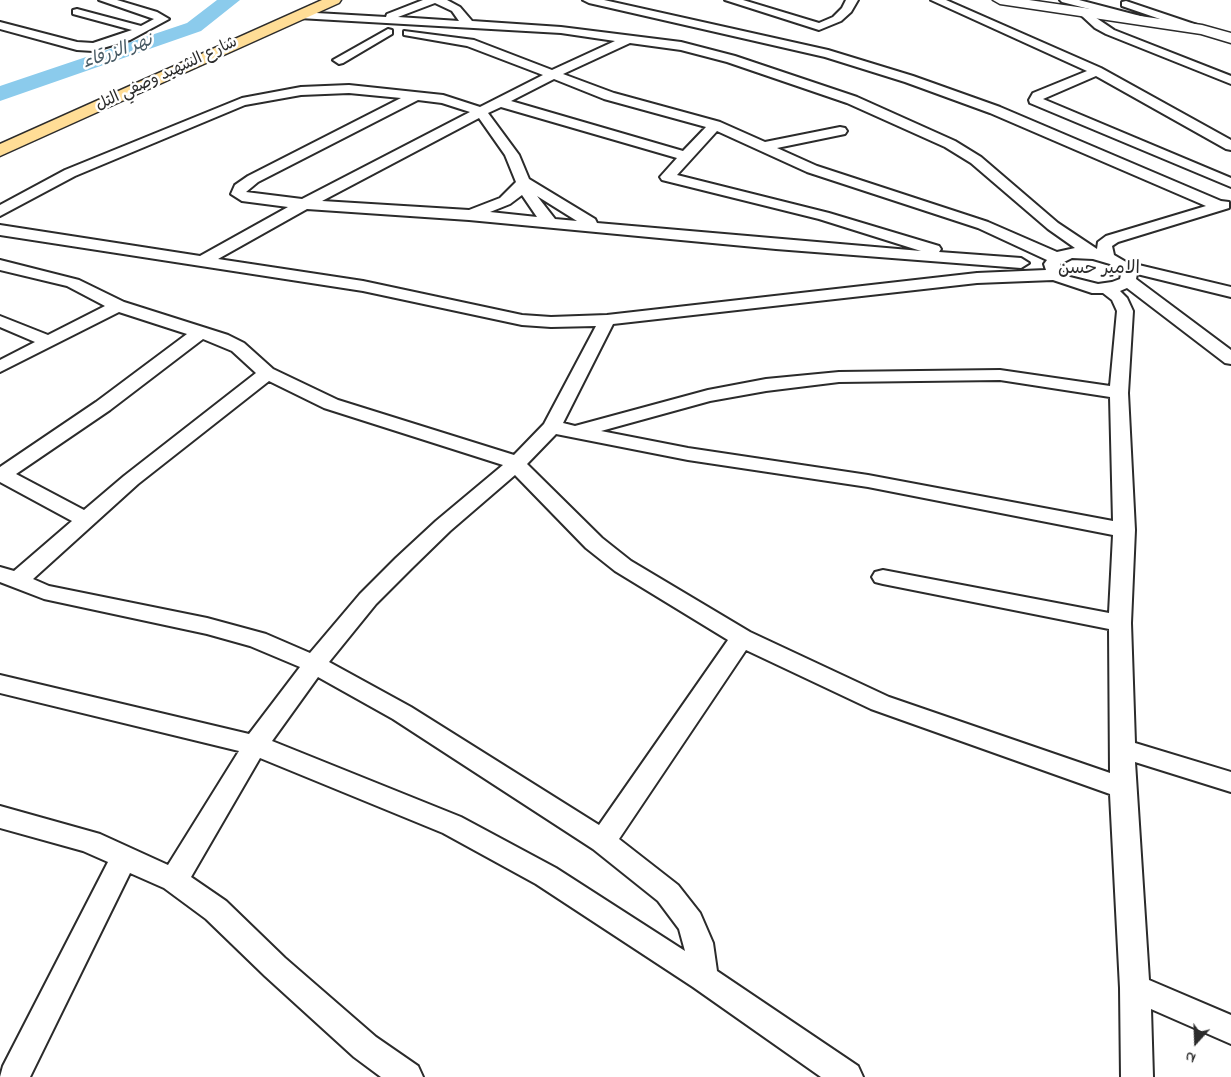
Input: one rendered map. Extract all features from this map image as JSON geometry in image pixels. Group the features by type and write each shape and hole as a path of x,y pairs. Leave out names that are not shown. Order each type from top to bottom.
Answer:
{"main road":[{"name":"شارع الشهيد وصفي التل","path":"0,140 315,0"},
{"name":"شارع الشهيد وصفي التل","path":"0,151 280,22 334,0"}],"street":[{"path":"0,25 84,47 107,44 144,30 161,21 162,18 121,2 105,0"},
{"path":"339,60 387,25 433,0"},
{"path":"438,0 456,9 467,23"},
{"path":"589,0 770,40 864,65 995,110 1225,204"},
{"path":"731,0 819,27 837,19 847,10 852,0"},
{"path":"937,0 1097,71 1231,146"},
{"path":"1000,0 1202,30"},
{"path":"1066,0 1158,24"},
{"path":"1114,0 1231,38"},
{"path":"77,12 144,30"},
{"path":"1086,14 1098,26 1110,32 1231,80"},
{"path":"299,15 387,25 461,41 609,96 715,125 812,169 983,225 1057,263"},
{"path":"280,22 387,25 467,23 561,30 630,38 681,46 731,58 852,100 950,144 996,175 1053,226 1100,255 1120,278 1231,359"},
{"path":"203,261 304,204 482,114 554,74 630,38"},
{"path":"731,58 770,40"},
{"path":"1097,71 1038,96 1036,100 1231,183"},
{"path":"0,211 78,169 242,102 279,94 329,89 371,90 442,99 472,108 482,114 512,155 532,202 550,222"},
{"path":"416,96 273,168 254,179 238,191 238,194 246,198 304,204 470,215 976,261 1057,263"},
{"path":"502,103 686,156"},
{"path":"715,125 667,177 824,216 976,261 991,277"},
{"path":"762,147 840,131"},
{"path":"470,215 505,200 517,192 524,182"},
{"path":"524,182 566,209 598,226"},
{"path":"1100,255 1104,245 1112,239 1225,204"},
{"path":"1053,226 1057,263 1064,280 1085,288 1120,278 1231,292"},
{"path":"0,230 363,286 522,320 607,320 991,277 1057,263 1077,253 1100,255"},
{"path":"0,265 73,283 118,306 222,339 238,347 267,373 331,404 488,451 516,464 594,543 623,566 742,638 880,703 1124,788"},
{"path":"1120,278 1119,298 1125,311 1119,393 1124,530 1120,623 1124,788 1136,988 1137,1077"},
{"path":"0,367 118,306"},
{"path":"174,880 255,745 338,634 398,569 443,526 516,464 552,427 607,320"},
{"path":"0,321 50,342"},
{"path":"86,520 1,474 104,406 199,333"},
{"path":"8,578 86,520 131,480 267,373"},
{"path":"579,431 708,396 766,385 839,377 1000,375 1119,393"},
{"path":"552,427 688,454 868,481 1124,530"},
{"path":"883,577 1120,623"},
{"path":"8,578 44,592 235,633 316,665 402,712 603,841 668,892 690,922 699,943 703,978"},
{"path":"603,841 742,638"},
{"path":"0,684 255,745 400,802 469,834 546,876 703,978 847,1077"},
{"path":"1123,749 1231,782"},
{"path":"1,819 90,842 125,856 174,880 222,916 275,967 365,1047 407,1077"},
{"path":"14,1077 125,856"},
{"path":"1136,988 1231,1030"}],"waterway":[{"name":"نهر الزرقاء","path":"0,94 194,27 230,0"}],"district":[{"name":"الامير حسن","path":"1099,270"}]}
